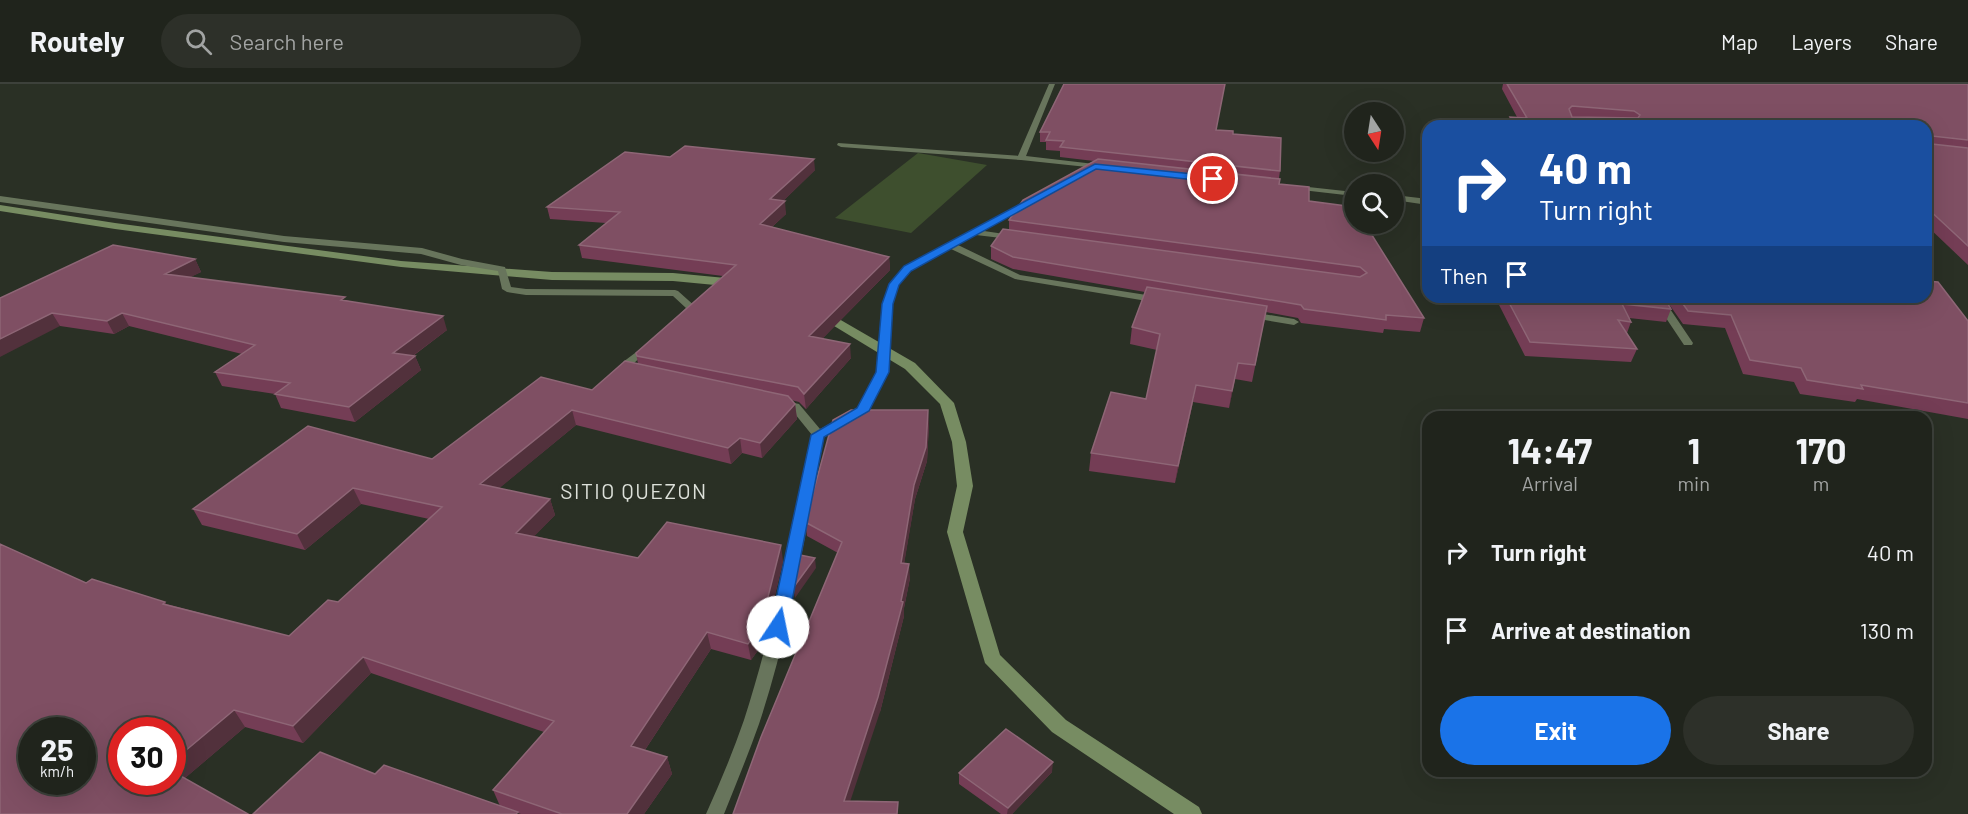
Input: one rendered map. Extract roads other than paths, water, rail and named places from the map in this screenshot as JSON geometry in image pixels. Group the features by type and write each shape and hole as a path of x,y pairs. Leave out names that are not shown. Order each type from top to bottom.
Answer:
{"street":[{"path":"1021,158 1052,84"},
{"path":"841,145 1021,158 1118,169"},
{"path":"1075,177 1095,166"},
{"path":"1284,186 1344,193"},
{"path":"0,199 284,239 422,251 461,262 502,269 507,289 611,295 675,293 692,308 676,321"},
{"path":"715,814 736,770 778,627 818,435 862,411 882,372 887,304 894,284 907,269 1035,199"},
{"path":"1404,199 1422,201"},
{"path":"975,232 1021,238"},
{"path":"950,245 1018,277 1168,302"},
{"path":"1661,303 1688,343"},
{"path":"1236,313 1294,322"},
{"path":"647,376 635,374 628,363 660,335"},
{"path":"761,399 795,406 818,435"}],"waterway":[{"path":"0,208 115,226 401,264 552,276 673,277 736,283"},
{"path":"820,312 910,366 947,403 959,442 965,486 955,532 992,658 1059,726 1191,814"}],"district":[{"name":"SITIO QUEZON","path":"634,492"}]}
